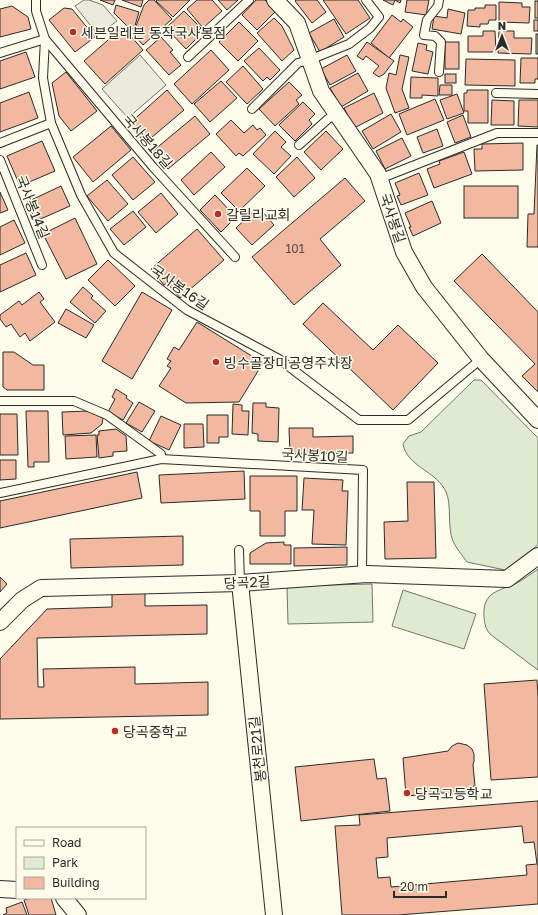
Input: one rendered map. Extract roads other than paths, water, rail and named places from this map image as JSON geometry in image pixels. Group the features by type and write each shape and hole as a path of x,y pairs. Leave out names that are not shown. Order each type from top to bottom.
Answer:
{"street":[{"name":"국사봉길","path":"275,0 297,23 321,91 378,174 404,252 424,287 481,359 538,420"},
{"name":"당곡2길","path":"0,622 22,600 41,588 240,583 362,575 507,579 538,556"},
{"name":"봉천로21길","path":"240,583 274,915"},
{"path":"0,889 16,890"},
{"path":"65,899 78,915"}],"lane":[{"name":"국사봉16길","path":"36,0 36,11 45,39 43,78 51,123 81,195 114,253 186,310 279,359 359,420 408,420 481,359"},
{"path":"188,57 249,0"},
{"path":"252,109 298,63 349,44 370,28 379,17 366,0"},
{"path":"439,0 438,6 426,20 424,35 435,36 441,42 439,72"},
{"path":"0,53 45,39"},
{"name":"국사봉18길","path":"45,39 153,167 235,257"},
{"path":"496,93 538,94"},
{"path":"299,145 328,119 337,114"},
{"path":"0,143 51,123"},
{"path":"379,179 497,133 538,133"},
{"name":"국사봉14길","path":"0,160 42,265"},
{"path":"0,400 74,401 107,415 161,454 161,459"},
{"name":"국사봉10길","path":"0,493 161,459 363,470 362,575"},
{"path":"239,550 240,583"}],"place":[{"name":"세븐일레븐 동작국사봉점","path":"73,32"},
{"name":"갈릴리교회","path":"218,214"},
{"name":"빙수골장미공영주차장","path":"216,362"},
{"name":"당곡중학교","path":"115,731"},
{"name":"당곡고등학교","path":"407,793"}]}
